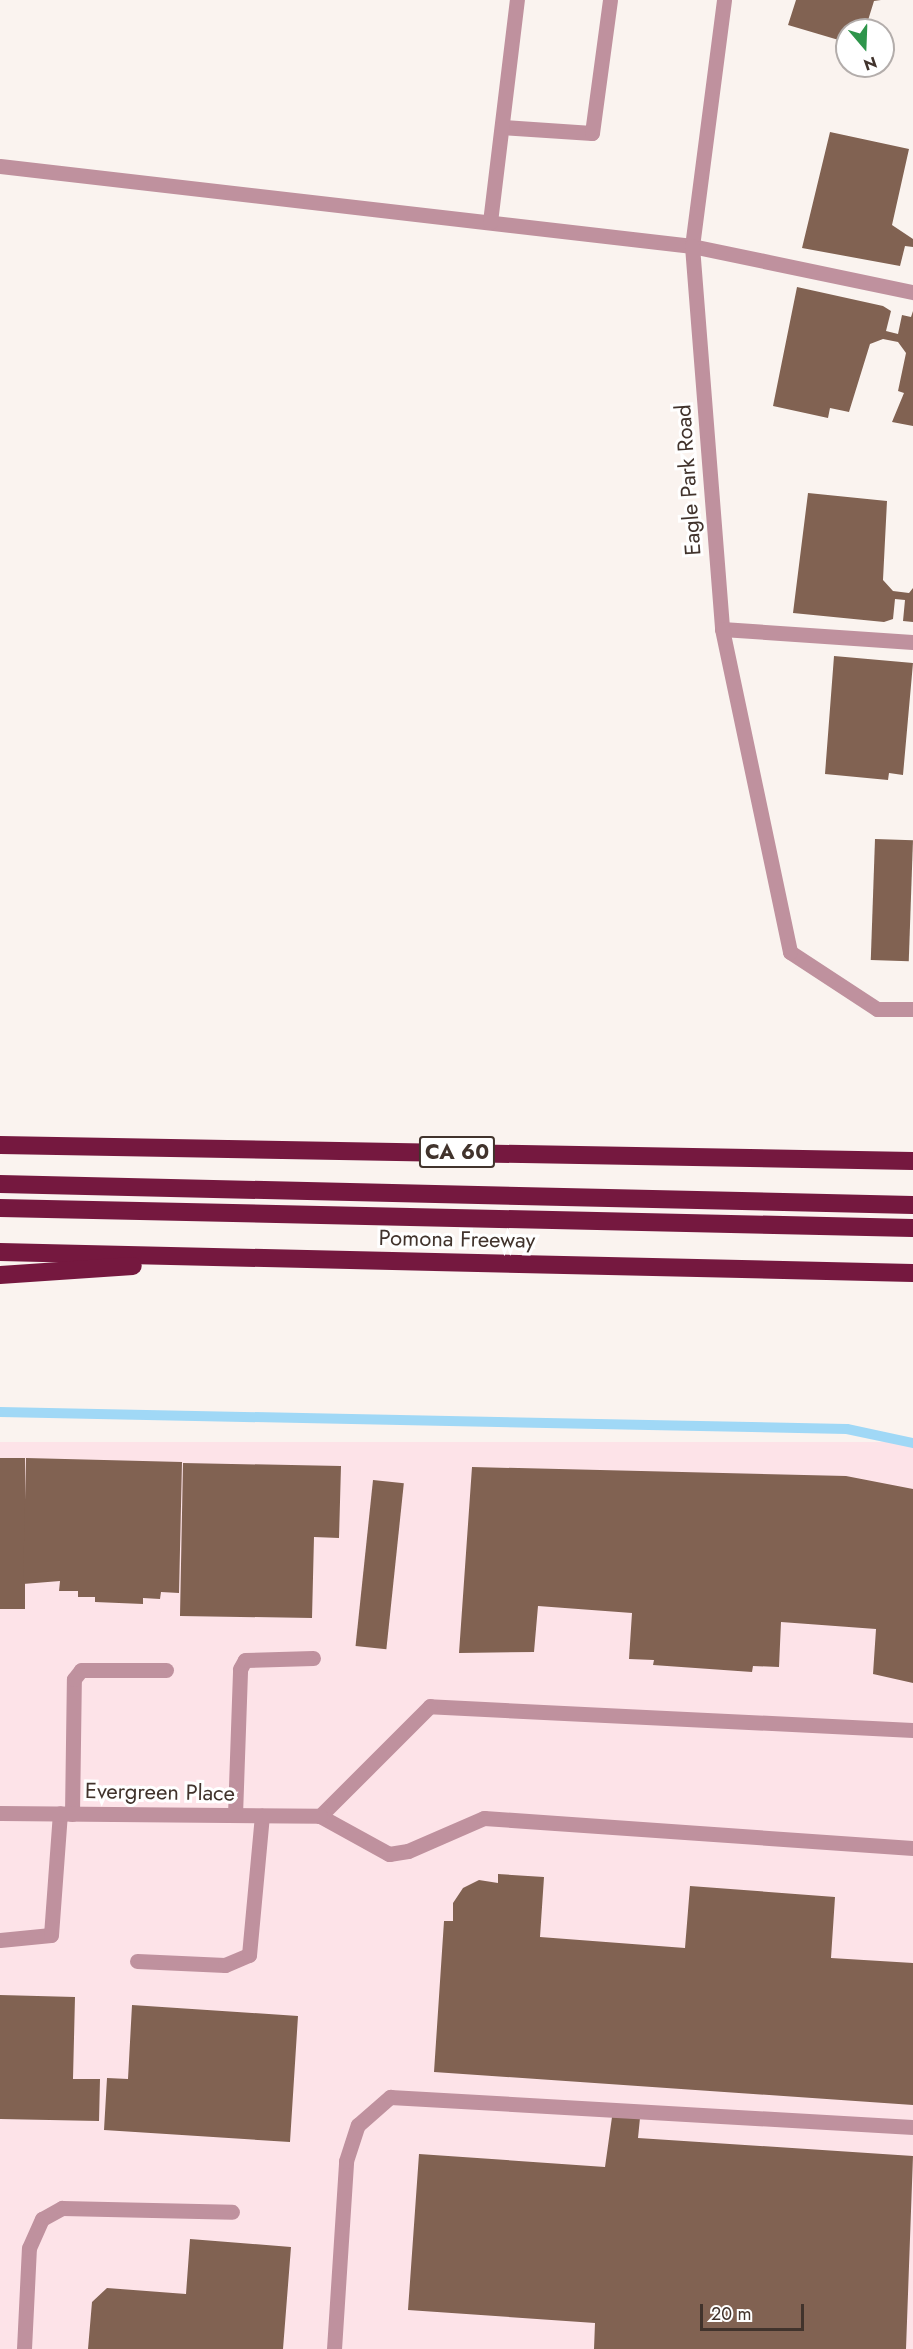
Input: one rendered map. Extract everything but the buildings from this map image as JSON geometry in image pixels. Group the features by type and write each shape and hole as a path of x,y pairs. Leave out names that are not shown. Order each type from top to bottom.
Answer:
{"highway":[{"name":"CA 60","path":"0,1145 913,1161"},
{"path":"0,1184 913,1205"},
{"path":"0,1209 913,1228"},
{"name":"Pomona Freeway","path":"0,1252 913,1273"},
{"path":"0,1275 242,1258"}],"street":[{"path":"490,222 517,0"},
{"path":"501,126 592,133 610,0"},
{"name":"Eagle Park Road","path":"724,0 692,246 722,629 790,952 877,1009 913,1009"},
{"path":"0,166 692,246 913,292"},
{"path":"722,629 913,642"},
{"path":"235,1815 240,1669 245,1660 313,1658"},
{"path":"0,1940 51,1935 66,1814 74,1679 81,1670 165,1670"},
{"path":"913,1730 430,1706 320,1816 389,1854 408,1851 484,1818 913,1848"},
{"name":"Evergreen Place","path":"0,1813 320,1816"},
{"path":"137,1961 225,1965 249,1955 262,1816"},
{"path":"334,2349 346,2161 358,2125 390,2097 913,2127"},
{"path":"24,2349 30,2248 42,2219 62,2208 232,2212"}],"shaded area":[{"path":"0,1442 913,1442 913,2349 0,2349"}],"waterway":[{"path":"0,1412 847,1429 913,1443"}]}
